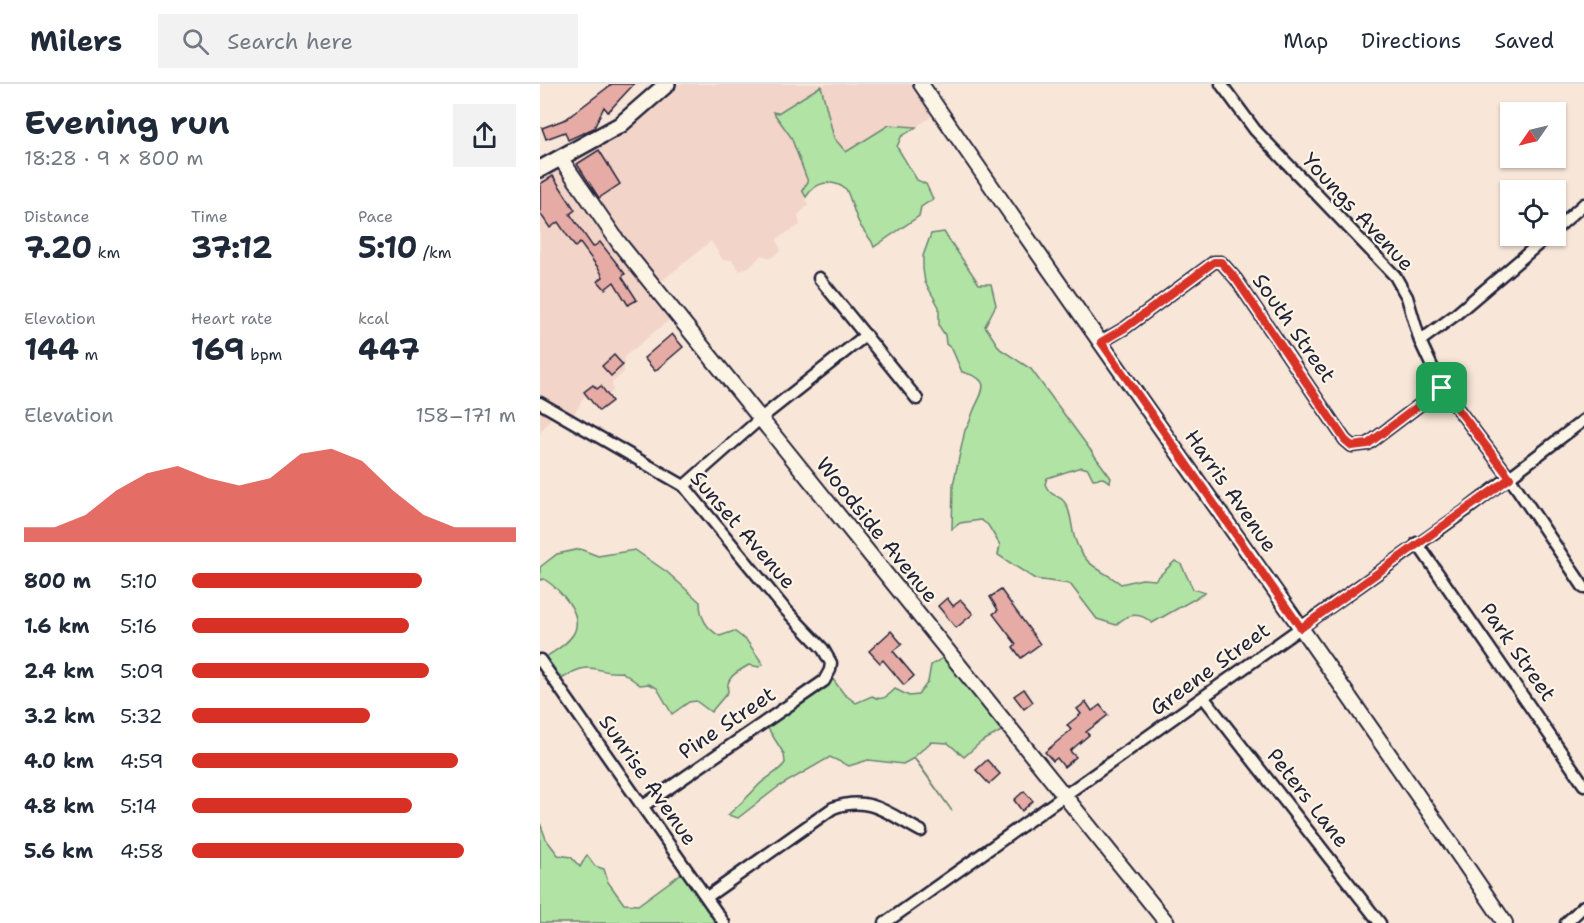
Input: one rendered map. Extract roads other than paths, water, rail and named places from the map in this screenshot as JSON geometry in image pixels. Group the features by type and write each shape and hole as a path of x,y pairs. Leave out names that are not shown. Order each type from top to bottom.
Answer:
{"main road":[{"path":"540,170 620,125 667,84"}],"street":[{"name":"Harris Avenue","path":"921,84 1452,843 1505,923"},
{"name":"Youngs Avenue","path":"1221,84 1255,130 1395,276 1407,297 1420,341 1442,388 1510,478 1584,588"},
{"name":"Woodside Avenue","path":"561,159 619,243 1167,923"},
{"path":"1566,220 1584,204"},
{"path":"1420,341 1454,316 1536,246"},
{"name":"South Street","path":"1101,342 1125,328 1214,262 1221,262 1236,279 1345,440 1352,446 1368,444 1442,388"},
{"path":"819,278 917,399"},
{"path":"684,486 761,418 866,335"},
{"name":"Sunset Avenue","path":"540,403 684,486 784,608 823,649 831,663 830,670"},
{"name":"Greene Street","path":"885,923 1510,478 1584,420"},
{"name":"Park Street","path":"1418,543 1584,785"},
{"name":"Sunrise Avenue","path":"540,660 724,923"},
{"name":"Pine Street","path":"643,806 824,681 830,670"},
{"name":"Peters Lane","path":"1204,698 1380,923"},
{"path":"707,897 833,808 843,804 860,803 880,806 921,831"},
{"path":"1566,923 1584,906"}]}
